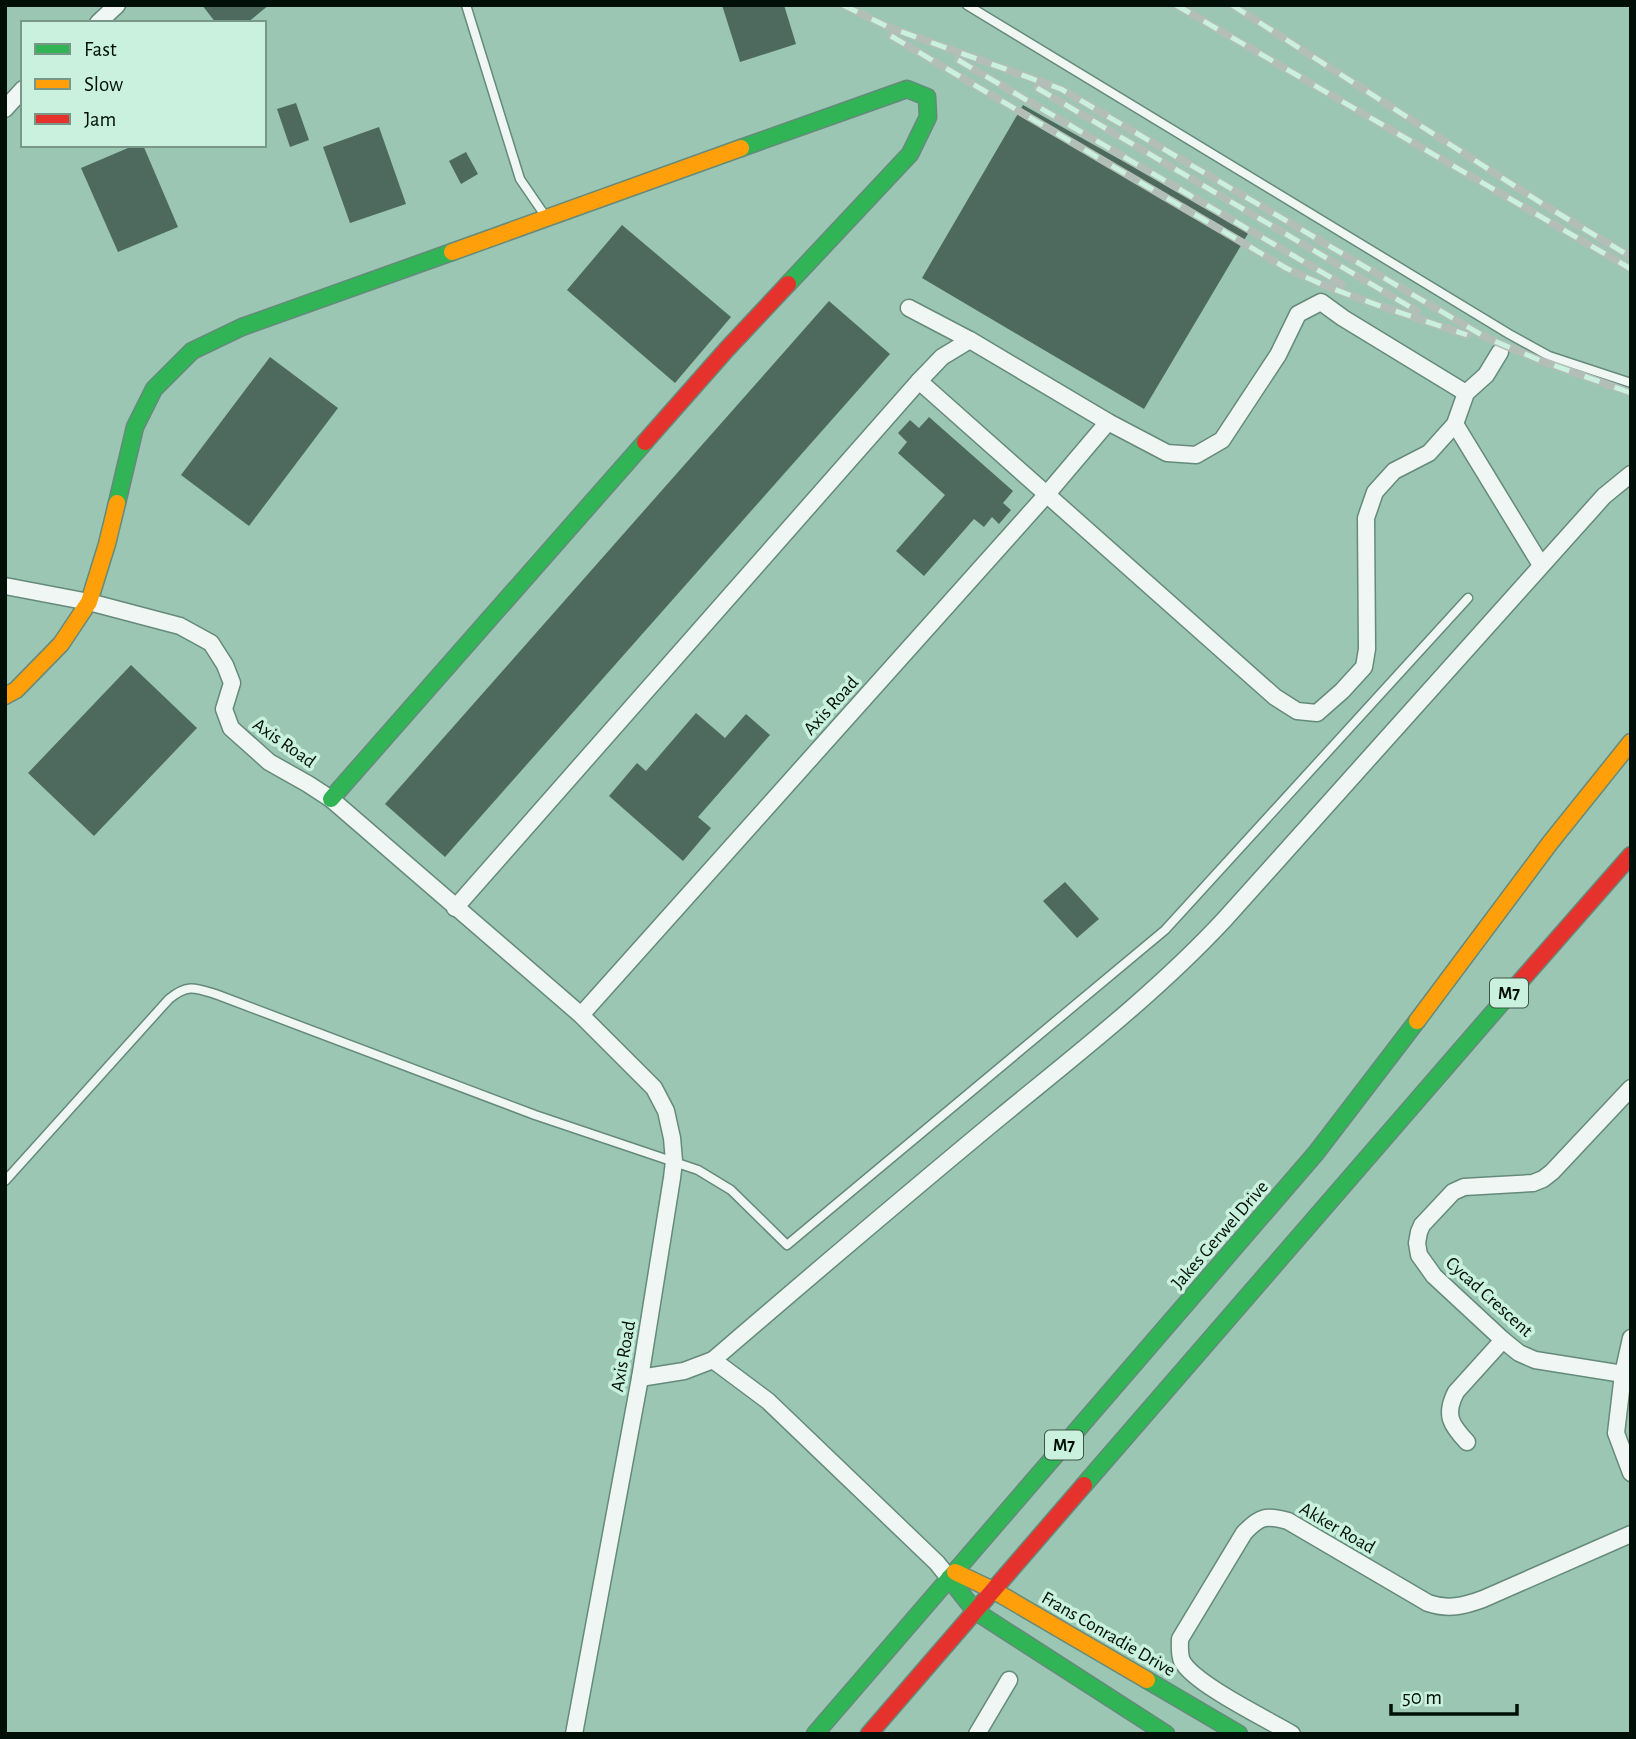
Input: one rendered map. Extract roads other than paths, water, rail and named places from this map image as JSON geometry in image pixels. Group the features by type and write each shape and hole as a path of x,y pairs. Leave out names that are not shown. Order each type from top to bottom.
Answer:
{"main road":[{"path":"5,696 16,690 61,644 89,602 107,544 135,427 154,389 192,351 242,327 907,89 927,97 928,117 910,154 727,349 331,799"},
{"name":"Jakes Gerwel Drive","path":"815,1734 1317,1153 1573,814 1631,742"},
{"name":"M7","path":"869,1734 1631,855"},
{"path":"952,1575 975,1611 1166,1734"},
{"name":"Frans Conradie Drive","path":"952,1575 993,1590 1239,1734"}],"street":[{"path":"100,21 117,5"},
{"path":"5,109 21,91"},
{"path":"909,308 1167,453 1195,455 1222,440 1278,355 1298,314 1321,302 1466,393"},
{"path":"455,908 919,381 942,357 970,340"},
{"path":"919,381 1275,697 1297,712 1317,713 1364,667 1367,649 1366,518 1375,492 1394,471 1429,453 1455,424 1466,393 1486,376 1500,352"},
{"name":"Axis Road","path":"581,1015 1047,494 1108,422"},
{"path":"1455,424 1541,565"},
{"path":"640,1378 684,1371 713,1360 884,1213 1119,1020 1200,946 1604,496 1631,474"},
{"name":"Axis Road","path":"5,586 89,602 180,626 211,643 225,665 232,683 224,709 230,728 269,762 331,799 581,1015 654,1088 666,1111 674,1161 640,1378 574,1734"},
{"name":"Cycad Crescent","path":"1623,1374 1535,1360 1519,1353 1434,1276 1423,1263 1417,1243 1422,1225 1458,1189 1533,1183 1543,1179 1631,1088"},
{"path":"1631,1338 1623,1374 1616,1433 1631,1472"},
{"path":"1467,1442 1452,1423 1449,1409 1456,1392 1503,1340"},
{"path":"713,1360 768,1401 952,1575"},
{"name":"Akker Road","path":"1292,1734 1210,1687 1183,1663 1179,1652 1180,1639 1244,1533 1263,1518 1273,1516 1288,1521 1428,1603 1449,1608 1483,1599 1631,1534"},
{"path":"978,1734 1009,1680"}],"lane":[{"path":"466,5 520,178 546,218"},
{"path":"967,5 1508,334 1549,356 1631,383"},
{"path":"5,1181 169,999 181,989 197,988 535,1115 698,1170 731,1190 787,1245 1165,930 1468,598"}],"railway":[{"path":"843,5 888,27 1061,89 1485,337 1539,360 1631,393"},
{"path":"1176,5 1631,269"},
{"path":"1232,5 1546,206 1631,257"},
{"path":"891,36 1286,268 1352,296 1467,335"},
{"path":"958,60 1342,284"},
{"path":"1037,88 1417,311"}]}
